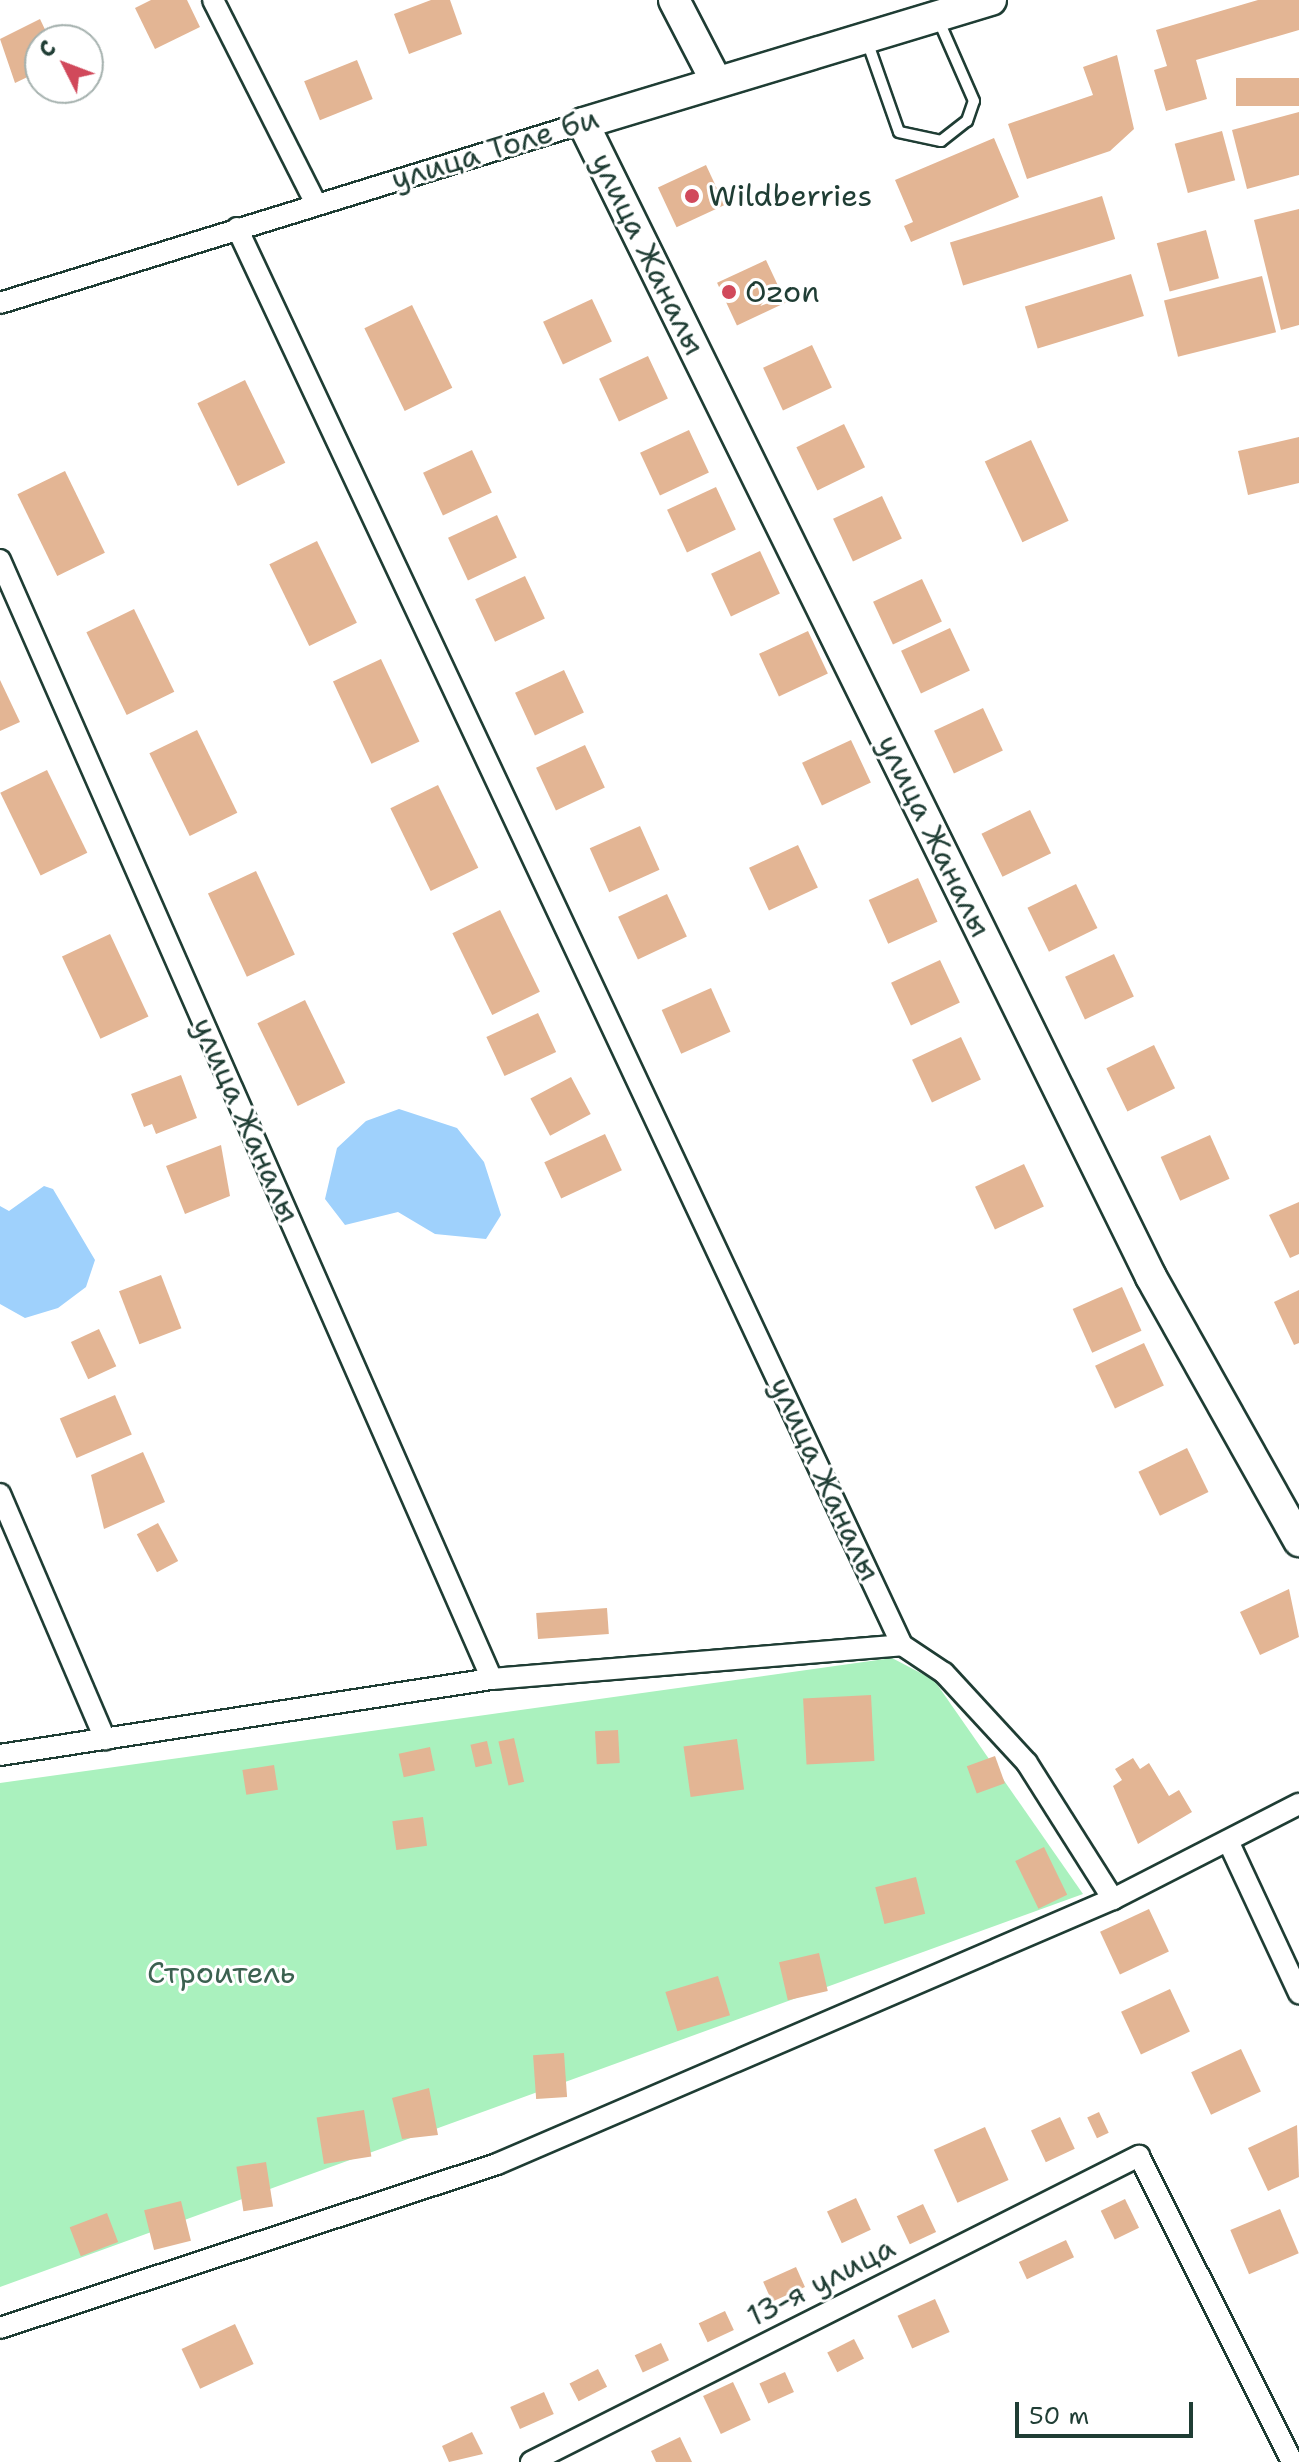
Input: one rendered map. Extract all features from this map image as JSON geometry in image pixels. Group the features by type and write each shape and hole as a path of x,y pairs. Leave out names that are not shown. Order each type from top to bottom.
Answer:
{"street":[{"path":"213,0 316,204"},
{"path":"674,0 715,79"},
{"name":"улица Толе би","path":"0,303 583,123 715,79 991,0"},
{"name":"улица Жаналы","path":"583,123 1151,1277 1299,1541"},
{"name":"улица Жаналы","path":"237,228 902,1645"},
{"name":"улица Жаналы","path":"0,560 492,1679"},
{"path":"0,1494 105,1739"},
{"path":"0,1755 492,1679 902,1645 944,1673 1027,1763 1113,1899"},
{"path":"0,2328 497,2164 1113,1899 1229,1843 1299,1804"},
{"path":"1229,1843 1299,1993"},
{"name":"13-я улица","path":"531,2462 1139,2156 1292,2462"}],"lane":[{"path":"866,36 899,132 941,141 967,121 974,101 936,16"}],"green space":[{"name":"Строитель","path":"892,1658 934,1680 1083,1894 0,2287 0,1783"}],"water":[{"path":"399,1109 457,1128 484,1162 501,1215 486,1239 435,1234 398,1212 345,1225 325,1199 337,1148 366,1121"},
{"path":"44,1186 53,1189 95,1260 86,1287 58,1308 25,1318 0,1304 0,1206 9,1211"}],"building":[{"path":"151,0 187,0 200,27 155,49 135,8"},
{"path":"431,0 450,0 462,34 409,54 394,14"},
{"path":"1258,0 1299,0 1299,30 1196,60 1207,99 1166,111 1154,70 1167,66 1156,30"},
{"path":"24,27 24,79 15,83 0,39"},
{"path":"1117,55 1134,129 1110,151 1027,179 1008,124 1093,95 1083,67"},
{"path":"357,60 373,99 320,120 304,81"},
{"path":"1236,78 1299,78 1299,106 1236,106"},
{"path":"1299,112 1299,175 1247,189 1232,130"},
{"path":"1222,131 1235,180 1188,193 1175,144"},
{"path":"994,138 1019,197 911,242 904,226 913,222 895,180"},
{"name":"Wildberries","path":"706,165 725,205 677,227 658,187"},
{"path":"1102,196 1115,239 963,286 950,242"},
{"path":"1299,209 1299,325 1281,330 1254,220"},
{"path":"1206,230 1219,278 1170,291 1157,243"},
{"path":"766,260 786,303 737,325 717,283"},
{"path":"1131,274 1144,316 1038,349 1025,306"},
{"path":"1262,276 1276,332 1178,357 1164,300"},
{"path":"592,299 612,342 563,364 543,322"},
{"path":"412,305 452,388 405,411 364,328"},
{"path":"812,345 832,388 783,410 763,368"},
{"path":"648,356 668,399 619,421 599,379"},
{"path":"245,380 285,463 238,486 197,403"},
{"path":"844,424 865,467 817,490 796,447"},
{"path":"689,430 709,473 660,495 640,453"},
{"path":"1299,437 1299,483 1248,495 1238,451"},
{"path":"1031,440 1069,521 1022,542 985,462"},
{"path":"472,450 492,493 443,515 423,473"},
{"path":"65,471 105,553 57,576 17,494"},
{"path":"716,487 736,530 687,552 667,510"},
{"path":"882,496 902,539 853,561 833,519"},
{"path":"497,515 517,558 468,580 448,538"},
{"path":"317,541 357,623 309,646 269,564"},
{"path":"760,551 780,594 731,616 711,574"},
{"path":"525,576 545,619 495,642 475,599"},
{"path":"922,579 942,622 893,644 873,602"},
{"path":"134,609 174,692 127,715 86,632"},
{"path":"950,628 970,671 921,693 901,651"},
{"path":"808,631 828,674 779,696 759,654"},
{"path":"381,659 419,741 371,764 333,681"},
{"path":"564,670 584,713 535,735 515,693"},
{"path":"0,680 20,722 0,731"},
{"path":"983,708 1003,751 954,773 934,731"},
{"path":"197,730 237,813 190,836 149,753"},
{"path":"851,740 871,783 822,805 802,763"},
{"path":"585,745 605,788 556,810 536,768"},
{"path":"47,770 87,853 41,875 0,793"},
{"path":"438,785 478,868 431,891 390,808"},
{"path":"1030,810 1051,853 1003,877 981,834"},
{"path":"640,826 660,870 609,892 590,848"},
{"path":"798,845 818,888 769,910 749,868"},
{"path":"256,871 295,954 247,977 208,893"},
{"path":"918,878 938,922 888,944 869,900"},
{"path":"1076,884 1097,928 1049,952 1027,908"},
{"path":"667,894 687,937 638,959 618,917"},
{"path":"500,910 540,992 492,1015 452,933"},
{"path":"110,934 148,1016 100,1039 62,956"},
{"path":"1114,954 1134,997 1085,1019 1065,977"},
{"path":"940,960 960,1003 911,1025 891,983"},
{"path":"711,988 731,1032 681,1054 662,1010"},
{"path":"305,1000 345,1083 298,1106 257,1023"},
{"path":"538,1013 556,1052 505,1076 486,1037"},
{"path":"961,1037 981,1080 932,1102 912,1060"},
{"path":"1154,1045 1175,1088 1127,1111 1106,1068"},
{"path":"181,1075 197,1118 156,1134 152,1124 144,1127 131,1094"},
{"path":"571,1077 591,1114 550,1136 530,1099"},
{"path":"605,1134 622,1170 561,1199 544,1162"},
{"path":"1210,1135 1230,1179 1180,1201 1161,1157"},
{"path":"221,1145 230,1196 185,1214 166,1166"},
{"path":"1024,1164 1044,1207 995,1229 975,1187"},
{"path":"1299,1202 1299,1254 1290,1258 1269,1215"},
{"path":"161,1275 181,1328 139,1344 119,1291"},
{"path":"1122,1287 1142,1331 1092,1353 1073,1309"},
{"path":"1299,1290 1299,1343 1294,1345 1274,1302"},
{"path":"99,1329 116,1366 88,1379 71,1342"},
{"path":"1144,1343 1164,1386 1115,1408 1095,1366"},
{"path":"115,1395 132,1435 77,1458 60,1418"},
{"path":"1187,1448 1208,1492 1160,1516 1138,1472"},
{"path":"143,1452 165,1502 104,1529 91,1475"},
{"path":"158,1523 178,1561 157,1572 137,1534"},
{"path":"1289,1589 1299,1637 1260,1655 1240,1612"},
{"path":"607,1608 609,1634 538,1639 536,1613"},
{"path":"871,1695 874,1761 807,1764 803,1699"},
{"path":"618,1730 620,1763 597,1764 595,1731"},
{"path":"514,1738 524,1782 509,1785 498,1742"},
{"path":"737,1739 744,1790 691,1797 684,1747"},
{"path":"487,1741 492,1763 476,1767 470,1745"},
{"path":"430,1747 435,1770 404,1777 399,1754"},
{"path":"995,1756 1005,1783 977,1794 967,1766"},
{"path":"1133,1758 1140,1769 1149,1763 1169,1796 1179,1790 1192,1812 1138,1844 1113,1786 1122,1780 1115,1769"},
{"path":"274,1765 278,1790 246,1795 242,1770"},
{"path":"423,1817 427,1846 396,1850 392,1821"},
{"path":"1044,1847 1067,1895 1038,1909 1015,1861"},
{"path":"916,1877 925,1914 884,1924 875,1887"},
{"path":"1149,1909 1169,1952 1120,1974 1100,1932"},
{"path":"819,1953 828,1991 788,2000 779,1962"},
{"path":"718,1976 730,2015 677,2031 665,1992"},
{"path":"1170,1989 1190,2032 1141,2054 1121,2012"},
{"path":"1241,2049 1261,2092 1211,2115 1191,2072"},
{"path":"564,2053 567,2097 536,2099 533,2055"},
{"path":"429,2088 438,2135 402,2139 392,2098"},
{"path":"364,2110 371,2156 324,2164 317,2118"},
{"path":"1099,2112 1109,2133 1097,2138 1087,2117"},
{"path":"1060,2117 1075,2149 1046,2162 1031,2131"},
{"path":"1297,2125 1299,2177 1268,2191 1248,2148"},
{"path":"985,2127 1009,2180 957,2203 934,2150"},
{"path":"266,2162 273,2206 243,2211 236,2167"},
{"path":"856,2198 871,2230 842,2243 827,2212"},
{"path":"1125,2199 1139,2228 1115,2240 1101,2211"},
{"path":"181,2201 191,2241 154,2250 144,2210"},
{"path":"923,2204 936,2232 910,2244 897,2216"},
{"path":"1280,2209 1299,2253 1249,2274 1230,2230"},
{"path":"107,2213 118,2242 81,2256 70,2227"},
{"path":"1066,2240 1074,2257 1027,2279 1019,2262"},
{"path":"796,2267 805,2287 772,2302 763,2282"},
{"path":"935,2299 950,2332 912,2349 898,2316"},
{"path":"725,2311 734,2330 708,2342 699,2323"},
{"path":"235,2324 254,2364 200,2389 182,2349"},
{"path":"854,2339 864,2359 837,2372 827,2353"},
{"path":"661,2343 669,2360 643,2372 635,2355"},
{"path":"598,2369 607,2387 579,2401 569,2384"},
{"path":"785,2372 794,2392 768,2403 759,2383"},
{"path":"733,2382 751,2420 721,2434 703,2396"},
{"path":"544,2392 554,2414 520,2429 510,2407"},
{"path":"472,2432 483,2454 449,2462 442,2446"},
{"path":"680,2437 692,2462 656,2462 651,2451"}],"place":[{"name":"Wildberries","path":"692,196"},
{"name":"Ozon","path":"729,292"}]}
